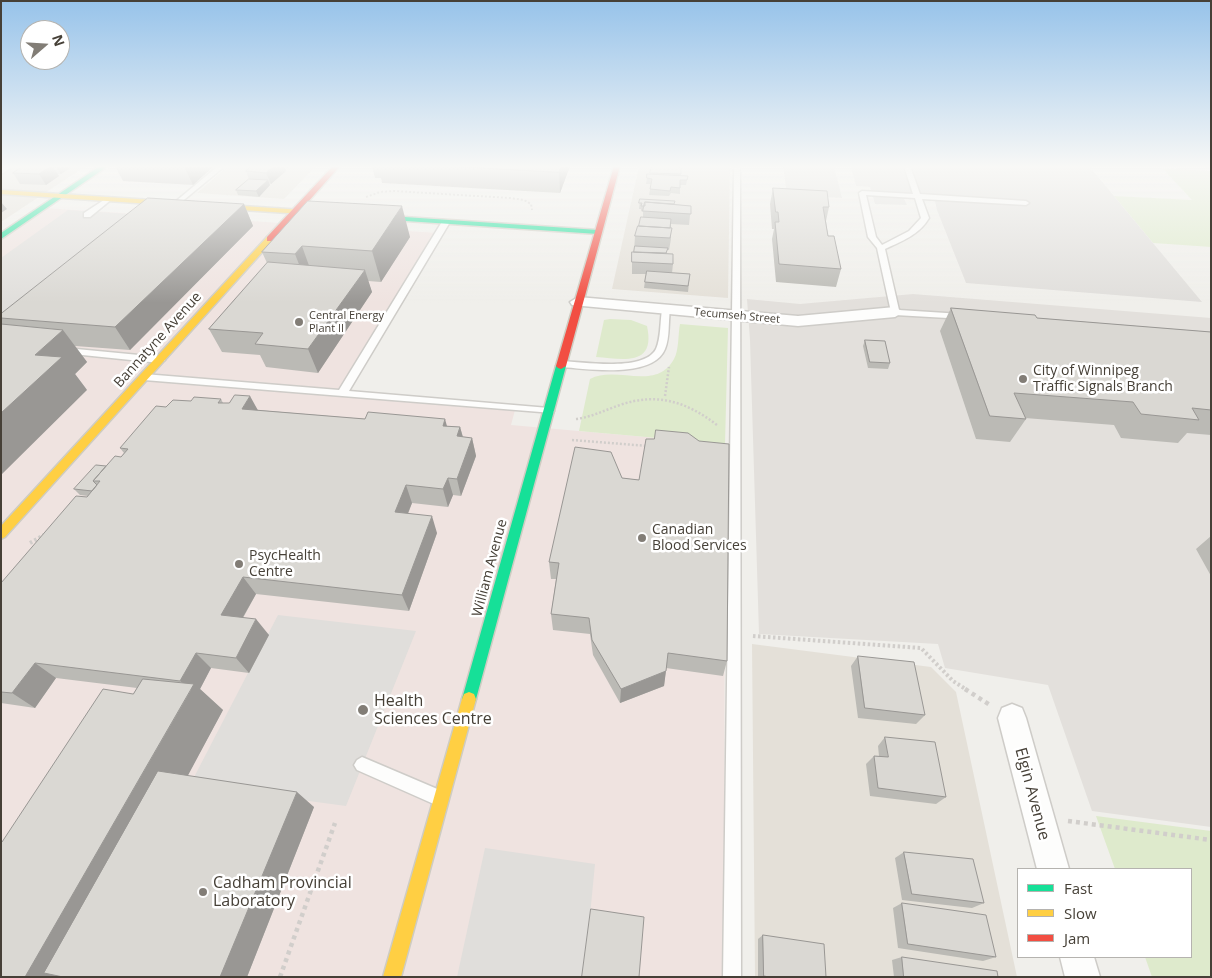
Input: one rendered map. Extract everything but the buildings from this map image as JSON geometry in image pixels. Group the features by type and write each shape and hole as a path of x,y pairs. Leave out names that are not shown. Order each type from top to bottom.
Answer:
{"street":[{"path":"1,237 38,212"},
{"path":"236,212 295,212 598,232"},
{"name":"Bannatyne Avenue","path":"1,534 295,212"},
{"name":"William Avenue","path":"392,977 604,212"},
{"name":"Tecumseh Street","path":"578,302 798,321 895,312"},
{"name":"Elgin Avenue","path":"1012,718 1053,868"},
{"path":"1077,958 1083,977"}],"lane":[{"path":"87,215 92,212"},
{"path":"732,977 737,212"},
{"path":"866,212 872,237 880,248 895,312 974,318"},
{"path":"880,248 913,232 922,225 925,218 923,212"},
{"path":"342,394 446,222"},
{"path":"562,364 622,367 638,365 652,359 660,351 666,310"},
{"path":"57,350 160,360"},
{"path":"144,378 549,411"},
{"path":"362,765 441,800"}],"path":[{"path":"532,212 532,218"},
{"path":"576,419 595,417 622,404 665,396 698,410 723,430 735,434"},
{"path":"572,440 649,446"},
{"path":"29,543 51,531"},
{"path":"733,631 760,638 921,648 953,681 1012,718"},
{"path":"1038,817 1211,840"},
{"path":"280,977 335,823"}],"shaded area":[{"path":"1,212 17,212 1,222"},
{"name":"Health Sciences Centre","path":"39,212 102,212 439,233 337,394 515,410 511,425 725,444 724,977 1,977 1,233"},
{"path":"66,212 161,216 1,352 1,258"},
{"path":"629,212 729,212 728,298 612,289"},
{"path":"938,212 1127,212 1202,302 966,283"},
{"path":"913,294 1211,318 1211,827 1092,811 1048,685 945,668 938,644 759,634 750,340 747,299 800,304"},
{"path":"278,615 416,631 346,806 190,785"},
{"path":"752,644 931,667 956,692 1017,977 755,977"},
{"path":"485,848 595,864 584,977 457,977"}],"green space":[{"path":"1127,212 1211,212 1211,247 1153,243"},
{"path":"604,320 631,320 647,326 649,339 647,348 642,354 635,358 626,359 596,357"},
{"path":"680,324 728,328 725,444 579,431 590,379 600,375 646,376 657,374 666,369 676,356"},
{"path":"1096,816 1211,831 1211,977 1152,977 1145,958 1192,958 1192,868 1115,868"}],"traffic: fast":[{"path":"1,237 38,212"},
{"path":"318,213 598,232"},
{"path":"469,699 561,366"}],"traffic: slow":[{"path":"297,212 318,213"},
{"path":"1,534 270,239"},
{"path":"392,977 469,699"}],"traffic: jam":[{"path":"270,239 295,212"},
{"path":"561,366 604,212"}],"place":[{"name":"Central Energy Plant II","path":"299,322"},
{"name":"City of Winnipeg Traffic Signals Branch","path":"1023,379"},
{"name":"Canadian Blood Services","path":"642,538"},
{"name":"PsycHealth Centre","path":"239,564"},
{"name":"Health Sciences Centre","path":"363,710"},
{"name":"Cadham Provincial Laboratory","path":"203,892"}]}
